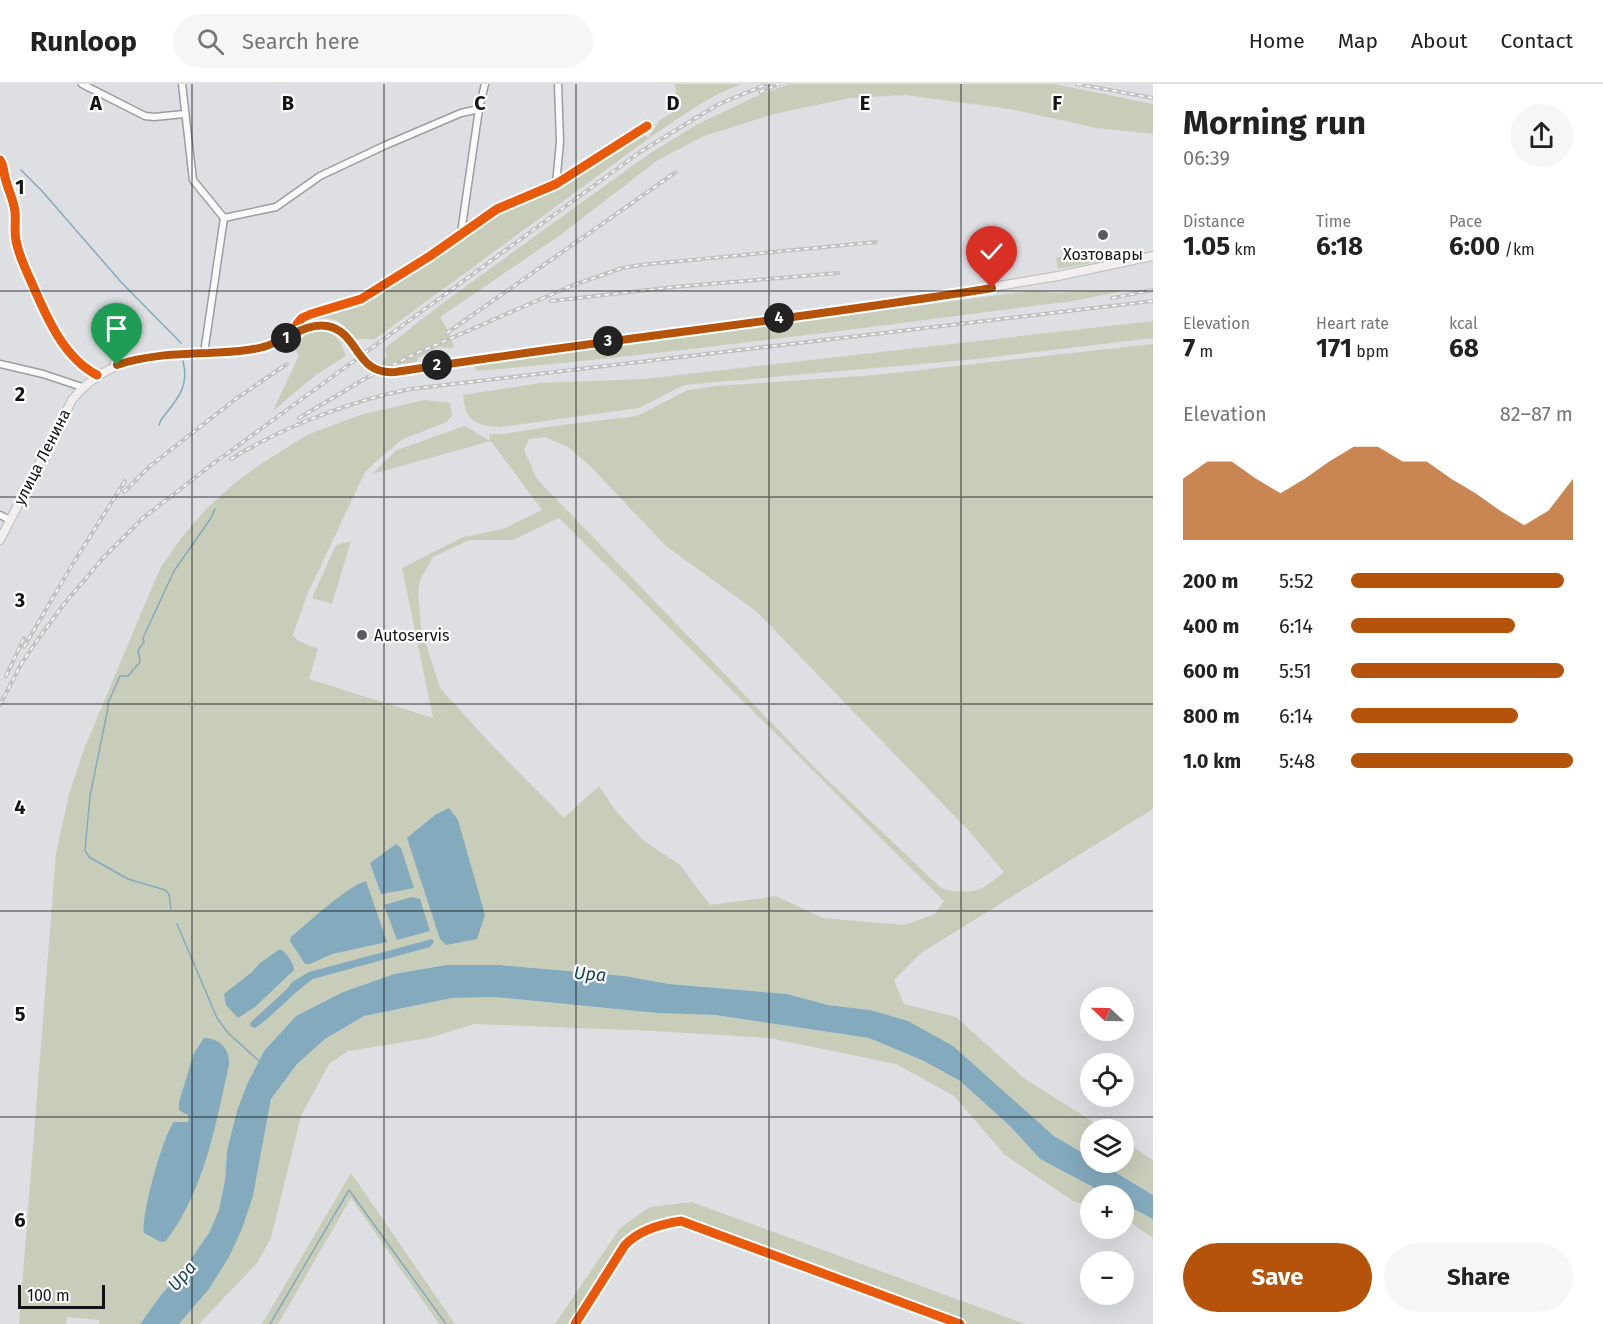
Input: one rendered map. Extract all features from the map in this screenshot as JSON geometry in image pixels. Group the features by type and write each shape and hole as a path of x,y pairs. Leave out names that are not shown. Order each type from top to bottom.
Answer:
{"main road":[{"name":"улица Ленина","path":"0,540 66,408 82,387 97,375 117,365 140,358 258,349 315,326 331,327 345,336 369,367 379,371 395,372 582,344 879,306 1058,276 1153,256"}],"street":[{"path":"82,84 145,116 184,114"},
{"path":"182,84 193,180 224,218 204,353"},
{"path":"461,233 485,84"},
{"path":"556,184 560,142 558,84"},
{"path":"224,218 276,207 329,172 461,113 479,110"},
{"path":"298,332 297,324 303,318 361,299 430,256 497,209 556,184 647,126"},
{"path":"0,160 4,167 3,181 15,212 17,249 35,290 49,319 72,354 89,371 97,375"},
{"path":"0,364 43,374 82,387"},
{"path":"0,515 10,520"},
{"path":"575,1324 625,1245 633,1237 664,1223 681,1221 960,1324"}],"green space":[{"path":"674,84 742,84 705,101 648,139 375,339 355,339 340,322 330,318 309,320 318,313 332,311 381,293 506,210 556,190 644,134 648,138 660,120 675,111"},
{"path":"790,84 1054,84 1153,104 1153,134 1097,128 1010,109 905,95 850,98 774,114 704,136 658,160 559,236 440,317 450,334 454,348 438,347 418,358 417,362 381,365 387,355 385,348 447,300 646,156 696,125 761,94"},
{"path":"1100,249 1102,261 1058,269 1056,258"},
{"path":"1123,291 1073,301 700,348 476,371 475,367 479,364 1014,293"},
{"path":"1153,321 1153,338 977,359 684,385 639,408 500,427 484,425 473,420 464,404 463,395 540,383 644,379"},
{"path":"321,330 339,340 346,356 317,374 273,411 299,355 288,343 303,335"},
{"path":"1153,344 1153,809 921,953 894,980 904,1004 956,1017 1025,1079 1089,1119 1080,1119 1080,1151 1054,1136 981,1072 870,1010 828,1005 787,994 669,984 625,976 500,965 446,965 394,974 343,992 296,1016 264,1051 248,1082 227,1151 225,1180 219,1210 209,1233 140,1324 99,1324 100,1320 67,1317 66,1324 19,1324 56,854 69,794 84,749 161,567 182,537 206,509 236,482 307,435 360,415 424,400 450,403 452,415 447,422 403,439 365,472 307,595 293,635 297,640 318,649 309,679 433,718 402,568 463,537 503,529 542,510 491,441 372,474 397,450 464,426 490,440 489,434 637,416 688,390 876,375","holes":["545,437 568,447 590,466 666,546 757,612 968,830 1004,872 989,884 975,891 960,892 941,888 815,768 537,479 524,450 529,439","559,518 944,901 935,914 905,925 823,918 776,896 710,905 680,865 644,841 616,811 599,786 564,818 489,742 440,688 421,628 418,593 420,580 433,557 469,540 513,540"]},
{"path":"351,541 332,604 312,598 336,545"},
{"path":"495,997 657,1013 715,1015 869,1038 924,1061 960,1081 1011,1127 1040,1159 1089,1185 1080,1185 1080,1203 1073,1201 1005,1155 954,1096 896,1064 769,1038 474,1024 429,1038 348,1051 329,1064 301,1116 271,1238 257,1263 199,1324 179,1324 209,1289 229,1257 242,1229 253,1196 271,1099 297,1064 325,1039 364,1016 452,998"},
{"path":"1134,1148 1153,1160 1153,1195 1117,1173 1134,1173"},
{"path":"351,1173 455,1324 439,1324 351,1198 278,1324 262,1324"},
{"path":"692,1202 1025,1324 941,1324 689,1229 665,1228 651,1232 638,1240 626,1252 581,1324 555,1324 620,1228 650,1207"},
{"path":"1134,1209 1153,1219 1153,1238 1134,1225"}],"water":[{"path":"449,808 458,820 485,915 477,939 446,945 440,939 407,838 435,815"},
{"path":"396,844 401,848 414,888 381,894 370,863"},
{"path":"366,881 387,942 332,954 305,964 290,941 291,937 348,890"},
{"path":"412,897 420,899 430,931 397,940 384,905"},
{"path":"432,939 434,942 430,947 313,979 255,1028 250,1026 251,1022 292,982 309,972"},
{"path":"280,949 293,964 294,970 255,1007 238,1018 226,1005 224,994"},
{"name":"Upa","path":"446,965 500,965 625,976 669,984 787,994 828,1005 870,1010 908,1021 953,1046 1054,1136 1080,1151 1080,1173 1117,1173 1153,1195 1153,1219 1134,1209 1134,1185 1089,1185 1040,1159 1011,1127 960,1081 924,1061 869,1038 715,1015 657,1013 495,997 452,998 364,1016 325,1039 297,1064 271,1099 253,1196 242,1229 229,1257 209,1289 179,1324 140,1324 209,1233 219,1210 225,1180 227,1151 237,1111 248,1082 264,1051 296,1016 343,992 394,974"},
{"path":"204,1038 215,1040 223,1046 228,1054 229,1064 207,1157 199,1179 179,1222 166,1241 161,1242 144,1233 149,1193 169,1130 174,1122 188,1122 189,1116 179,1110 179,1102 194,1053"}],"waterway":[{"path":"21,170 121,282 181,343"},
{"path":"159,425 183,386 185,379 183,361"},
{"path":"171,909 169,894 165,890 128,879 89,857 85,850 90,796 108,703 120,676 128,676 140,662 139,648 144,642 143,638 174,571 215,509"},
{"path":"177,924 217,1018 228,1033 259,1061"},
{"path":"270,1324 349,1190 446,1324"}],"railway":[{"path":"0,705 20,666 64,604 104,557 143,518 210,466 640,152 717,105 767,84"},
{"path":"760,92 779,84"},
{"path":"1077,84 1153,98"},
{"path":"447,333 676,172"},
{"path":"299,418 368,377 417,353 571,286 622,268 876,242"},
{"path":"551,301 674,287 838,273"},
{"path":"1112,298 1153,290"},
{"path":"231,459 318,416 365,400 411,389 1153,301"},
{"path":"124,492 150,466 237,398 287,364"},
{"path":"24,647 125,481"},
{"path":"6,676 24,638"}],"cycle path":[{"path":"299,332 297,324 302,318 361,299 430,256 497,209 556,184 647,126"},
{"path":"0,160 14,208 15,237 23,264 64,346 85,367 97,375"},
{"path":"575,1324 625,1245 637,1235 651,1228 681,1221 960,1324"}],"place":[{"name":"Хозтовары","path":"1103,235"},
{"name":"Autoservis","path":"362,635"}],"route":[{"path":"117,365 140,358 258,349 311,327 322,325 339,330 372,369 395,372 582,344 879,306 992,288"}]}
